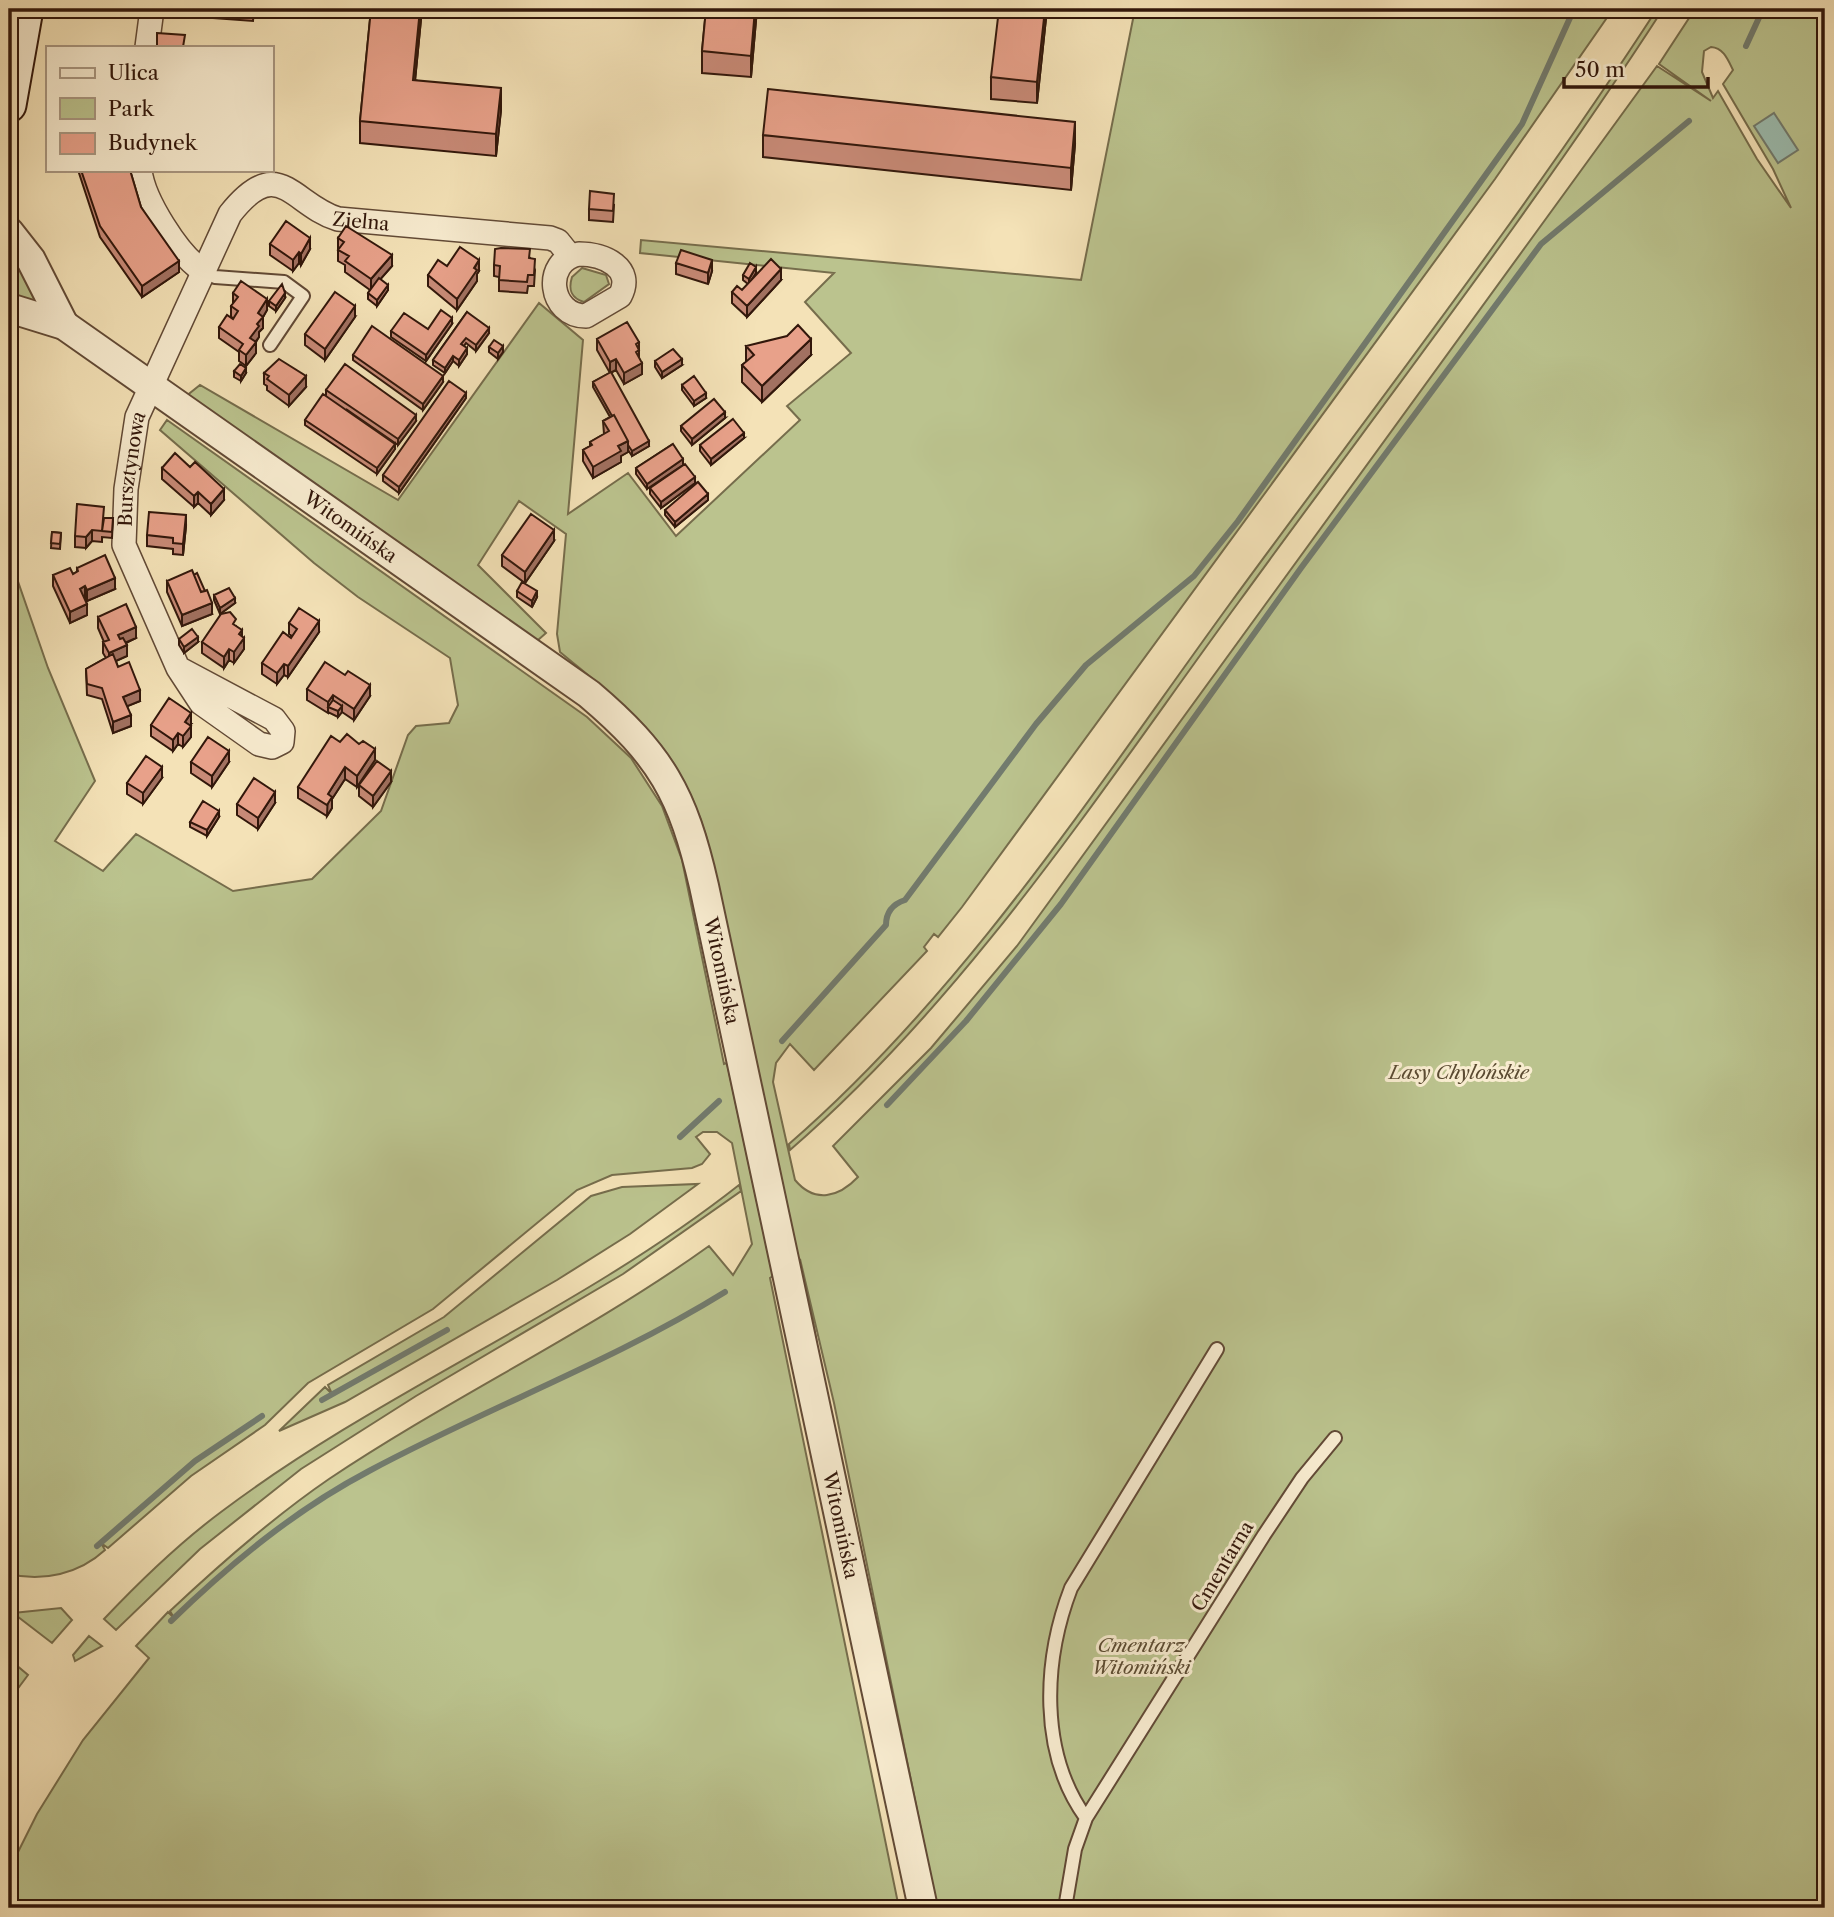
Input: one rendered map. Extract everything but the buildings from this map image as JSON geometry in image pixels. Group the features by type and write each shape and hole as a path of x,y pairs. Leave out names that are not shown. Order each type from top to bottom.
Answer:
{"main road":[{"path":"9,105 26,9"}],"street":[{"path":"147,46 152,9"},
{"path":"140,172 141,181 156,213 193,265 203,271"},
{"name":"Zielna","path":"151,388 230,214 242,198 257,189 275,185 293,190 314,209 338,219 550,238 558,241 570,256"},
{"name":"Witomińska","path":"9,232 32,260 64,325"},
{"name":"Witomińska","path":"9,308 64,325 589,694 638,739 656,762 681,807 695,844 705,886 923,1908"},
{"name":"Bursztynowa","path":"151,388 137,417 127,489 124,545 131,568 178,668"}],"lane":[{"path":"203,271 215,277 284,282 303,296 270,345"},
{"path":"1086,1818 1069,1795 1053,1740 1051,1705 1054,1643 1059,1619 1071,1588 1217,1349"},
{"name":"Cmentarna","path":"1065,1908 1075,1849 1086,1818 1264,1535 1302,1478 1335,1438"}],"green space":[{"path":"1135,9 1613,9 1495,179 962,907 938,937 934,934 924,947 927,951 814,1070 790,1044 776,1063 773,1082 795,1180 803,1188 819,1195 835,1193 858,1177 833,1146 931,1048 1017,946 1657,66 1711,101 1659,64 1695,9 1825,9 1825,1908 937,1908 834,1403 800,1259 816,1338 810,1333 707,839 696,806 682,778 650,732 631,712 560,652 557,634 566,534 519,501 478,565 546,633 537,641 185,397 200,385 398,500 539,303 583,340 568,514 628,473 676,536 800,420 787,406 851,353 805,302 834,273 640,253 641,240 1081,280","holes":["1715,48 1725,55 1733,70 1723,84 1773,169 1791,208 1757,159 1718,91 1713,98 1702,72 1704,51"]},
{"path":"1657,9 1663,9 1508,235 1029,890 916,1026 855,1090 790,1150 789,1144 853,1085 913,1022 970,956 1024,887 1501,236"},
{"path":"9,246 42,299 37,308 9,293"},
{"path":"582,268 606,275 609,284 584,302 573,296 570,286 572,277"},
{"path":"167,420 587,717 631,758 662,806 682,860 724,1064 727,1063 773,1276 770,1278 899,1908 9,1908 9,1870 37,1814 83,1740 149,1658 136,1646 168,1612 174,1618 170,1611 208,1576 287,1509 376,1449 616,1307 709,1246 733,1275 752,1244 732,1143 717,1132 703,1132 696,1137 710,1154 702,1164 692,1168 612,1175 577,1190 433,1309 308,1383 265,1425 191,1476 108,1548 101,1543 105,1550 95,1558 60,1574 35,1577 9,1574 9,518 17,519 13,567 48,668 95,781 55,841 103,871 136,834 233,891 312,879 381,811 408,735 416,726 449,723 458,705 450,658 358,597 314,563 160,430"},
{"path":"698,1184 630,1234 557,1280 345,1402 279,1431 325,1387 332,1394 328,1385 444,1317 591,1196 622,1187"},
{"path":"739,1185 741,1191 623,1274 416,1396 301,1469 200,1549 116,1630 104,1619 190,1537 283,1468 613,1272"},
{"path":"61,1608 72,1620 52,1643 13,1613"},
{"path":"89,1636 102,1646 75,1661 73,1655"},
{"path":"9,1659 28,1675 13,1695 9,1681"}],"shaded area":[{"path":"1774,113 1798,150 1778,163 1754,126"}],"waterway":[{"path":"782,1041 886,925 891,909 905,900 1036,724 1086,665 1194,576 1238,521 1522,124 1574,9"},
{"path":"1746,46 1763,9"},
{"path":"887,1105 966,1021 1061,904 1301,568 1541,244 1689,121"},
{"path":"680,1137 719,1101"},
{"path":"171,1621 265,1539 342,1486 413,1448 638,1341 725,1292"},
{"path":"322,1400 447,1330"},
{"path":"97,1546 195,1461 262,1416"}],"park label":[{"name":"Lasy Chylońskie","path":"1459,1072"},
{"name":"Cmentarz Witomiński","path":"1141,1656"}]}
